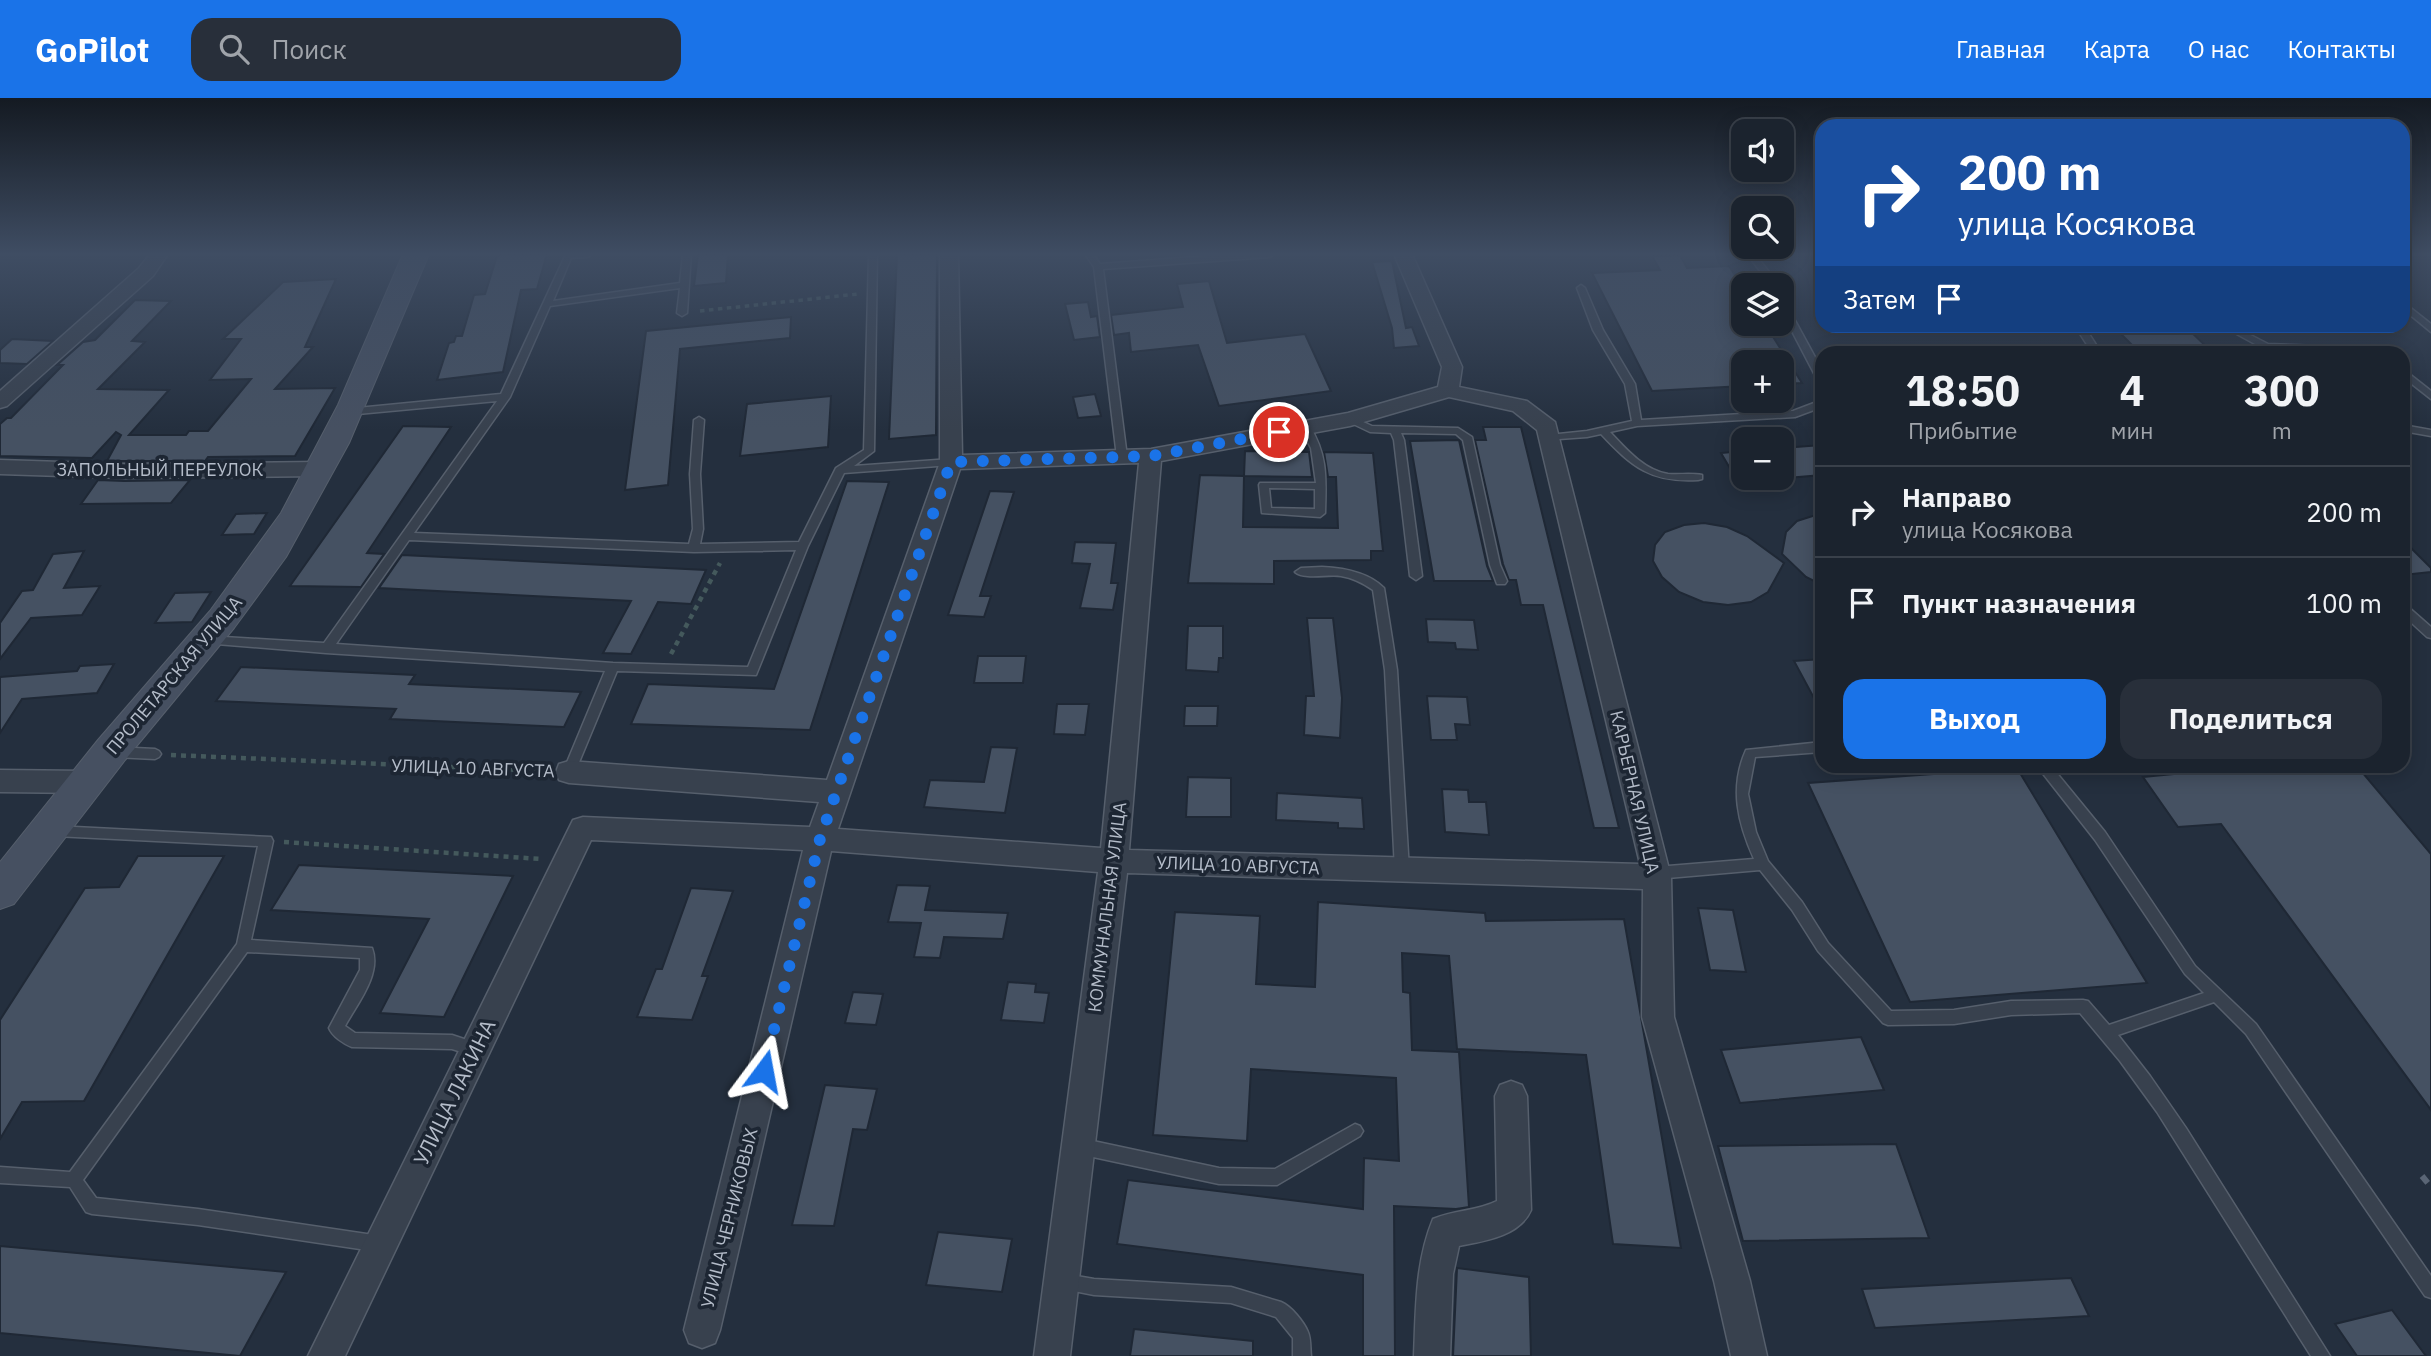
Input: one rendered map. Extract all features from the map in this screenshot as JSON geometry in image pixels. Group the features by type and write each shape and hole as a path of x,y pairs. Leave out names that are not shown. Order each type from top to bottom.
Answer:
{"street":[{"path":"0,402 100,313"},
{"name":"ПРОЛЕТАРСКАЯ УЛИЦА","path":"0,892 110,752 207,640 274,548 320,468 392,313"},
{"name":"УЛИЦА ЧЕРНИКОВЫХ","path":"702,1330 820,839 951,462 950,313"},
{"path":"951,462 1151,456 1350,419 1448,391 1452,367 1428,313"},
{"name":"КАРЬЕРНАЯ УЛИЦА","path":"1448,391 1520,406 1547,427 1656,875 1658,1017 1732,1280 1749,1356"},
{"name":"КОММУНАЛЬНАЯ УЛИЦА","path":"1052,1356 1114,861 1151,456"},
{"name":"ЗАПОЛЬНЫЙ ПЕРЕУЛОК","path":"0,467 124,471 320,468"},
{"name":"УЛИЦА 10 АВГУСТА","path":"569,772 835,792"},
{"path":"0,781 86,782"},
{"name":"УЛИЦА 10 АВГУСТА","path":"583,828 820,839 1114,861 1656,875"},
{"name":"УЛИЦА ЛАКИНА","path":"326,1356 583,828"},
{"path":"1432,1356 1435,1274 1445,1231 1489,1223 1514,1210 1511,1096"}],"lane":[{"path":"326,649 505,397 543,313"},
{"path":"207,640 613,667 752,672 803,545 840,470 869,451 872,313"},
{"path":"1104,313 1122,457"},
{"path":"1591,313 1598,330 1630,384 1637,423"},
{"path":"2412,313 2431,329"},
{"path":"1794,326 1815,366"},
{"path":"2241,333 2266,346"},
{"path":"2410,378 2431,396"},
{"path":"347,412 505,397"},
{"path":"1549,438 1637,423 1795,414 1815,405"},
{"path":"1350,419 1370,429 1458,431 1468,439 1495,565 1501,581"},
{"path":"694,548 698,529 695,474 699,420"},
{"path":"1305,427 1321,454 1320,513 1266,511 1264,485 1320,486"},
{"path":"1395,430 1399,440 1416,576"},
{"path":"1602,430 1627,456 1648,471 1673,480 1698,477"},
{"path":"2410,430 2430,434"},
{"path":"840,470 951,462"},
{"path":"407,536 694,548 803,545"},
{"path":"1301,572 1361,575 1378,588 1391,670 1402,870"},
{"path":"2410,615 2431,634"},
{"path":"569,772 613,667"},
{"path":"1815,748 1750,753 1742,794 1749,832 1763,864 1797,906 1824,947 1888,1018 1954,1017 2011,1008 2083,1006 2108,1032 2173,1119 2321,1356"},
{"path":"110,752 155,754"},
{"path":"2049,773 2100,836 2190,970 2251,1029 2431,1290"},
{"path":"48,831 266,841 243,946 74,1181"},
{"path":"1656,875 1763,864"},
{"path":"243,946 367,952 367,971 336,1028 352,1040 452,1042 474,1049"},
{"path":"2108,1032 2216,995"},
{"path":"1078,1146 1219,1176 1277,1177 1355,1130"},
{"path":"0,1175 74,1181 92,1206 198,1217 380,1244"},
{"path":"1062,1281 1094,1287 1231,1295 1281,1310 1301,1335 1302,1356"}],"path":[{"path":"664,668 728,547"},
{"name":"УЛИЦА 10 АВГУСТА","path":"155,754 569,772"},
{"path":"266,841 566,861"}],"building":[{"path":"122,313 160,313 132,341 145,342 98,389 169,390 129,435 186,435 189,431 208,431 251,379 210,380 241,339 223,339 251,313 321,313 305,347 313,347 275,389 335,388 295,456 208,457 205,461 107,461 121,435 116,432 92,458 0,456 0,424 11,418 63,365 57,365 83,342 95,340"},
{"path":"469,313 516,313 503,372 437,380 449,343 454,342 456,336 462,336"},
{"path":"894,313 937,313 936,435 889,439"},
{"path":"1067,313 1090,313 1091,317 1097,316 1100,337 1074,340"},
{"path":"1218,313 1227,343 1305,334 1331,391 1219,406 1198,345 1131,352 1129,333 1114,335 1111,315"},
{"path":"1387,313 1403,313 1406,328 1412,327 1419,346 1394,348"},
{"path":"1612,313 1731,313 1731,336 1773,336 1781,350 1731,350 1731,387 1652,391"},
{"path":"791,317 790,338 680,349 668,485 625,490 646,331"},
{"path":"2120,333 2192,333 2206,346 2133,346"},
{"path":"12,339 53,341 27,364 0,363 0,350"},
{"path":"1794,370 1802,383 1794,383"},
{"path":"1095,394 1101,416 1078,418 1073,397"},
{"path":"831,396 828,447 740,456 747,404"},
{"path":"403,426 451,427 367,553 384,554 361,587 290,586"},
{"path":"1483,427 1521,427 1619,828 1594,828 1543,605 1521,605 1516,580 1509,580 1503,564 1475,440 1486,440"},
{"path":"1459,440 1487,566 1493,581 1434,581 1410,441"},
{"path":"1815,446 1815,476 1794,477 1794,447"},
{"path":"1245,451 1309,452 1312,477 1244,476"},
{"path":"1324,452 1373,453 1383,551 1371,551 1371,560 1274,561 1274,584 1188,583 1200,475 1244,476 1243,527 1338,528 1336,477 1328,477"},
{"path":"1731,452 1731,470 1721,453"},
{"path":"98,480 190,480 171,503 81,504"},
{"path":"847,481 889,482 810,730 631,724 648,684 774,689"},
{"path":"990,491 1014,492 980,596 991,596 984,617 948,615"},
{"path":"267,513 254,534 222,535 236,514"},
{"path":"1815,515 1815,582 1806,577 1782,554 1786,532 1797,521"},
{"path":"1704,523 1727,527 1747,536 1784,563 1768,592 1751,602 1728,605 1703,602 1679,592 1662,577 1653,561 1655,545 1665,532 1684,525"},
{"path":"1075,542 1116,543 1111,583 1118,583 1113,610 1080,608 1090,564 1072,563"},
{"path":"2410,547 2431,568 2431,572 2410,574"},
{"path":"84,551 64,588 100,586 82,615 31,618 0,659 0,623 22,591 33,590 53,554"},
{"path":"402,555 706,570 691,604 658,602 631,654 603,653 631,601 379,588"},
{"path":"211,592 192,622 155,623 175,593"},
{"path":"1307,618 1333,618 1342,698 1340,738 1304,735 1306,696 1314,696"},
{"path":"1426,619 1474,620 1478,650 1456,649 1455,643 1428,642"},
{"path":"1188,626 1223,626 1223,658 1219,658 1218,672 1186,670"},
{"path":"978,656 1026,656 1023,683 974,683"},
{"path":"1815,660 1815,700 1794,661"},
{"path":"114,664 97,693 22,699 0,733 0,677 77,671 80,666"},
{"path":"241,667 415,675 409,684 581,692 564,727 390,719 396,709 216,701"},
{"path":"1427,696 1467,697 1470,725 1455,724 1457,740 1431,740"},
{"path":"1057,704 1089,704 1085,735 1054,734"},
{"path":"1185,706 1218,706 1217,726 1184,726"},
{"path":"991,747 1017,748 1005,813 924,807 930,780 984,782"},
{"path":"1947,773 2020,773 2147,983 1910,1002 1808,783"},
{"path":"2185,773 2363,773 2431,854 2431,1110 2221,824 2178,827 2143,777"},
{"path":"1188,777 1231,778 1231,817 1186,817"},
{"path":"1442,789 1468,790 1469,802 1486,802 1489,835 1445,832"},
{"path":"1277,793 1362,798 1364,829 1338,828 1338,823 1276,820"},
{"path":"138,856 224,856 84,1101 22,1102 0,1139 0,1020 85,888 119,887"},
{"path":"299,865 513,876 444,1017 380,1013 429,919 271,910"},
{"path":"897,885 930,886 925,910 1008,913 1003,939 944,937 940,958 914,957 921,923 888,922"},
{"path":"691,888 733,891 702,976 708,976 692,1020 637,1017 656,969 662,969"},
{"path":"1318,902 1485,913 1486,921 1624,919 1681,1248 1613,1244 1586,1055 1457,1049 1449,956 1402,953 1403,992 1410,993 1412,1050 1459,1052 1469,1207 1456,1209 1394,1206 1395,1356 1363,1356 1363,1275 1117,1244 1128,1180 1363,1209 1364,1158 1399,1161 1396,1078 1251,1069 1247,1141 1153,1135 1175,912 1260,916 1256,984 1315,987"},
{"path":"1698,908 1733,910 1746,972 1710,970"},
{"path":"1008,982 1036,984 1035,992 1049,993 1044,1023 1001,1020"},
{"path":"853,992 883,994 876,1025 845,1023"},
{"path":"1861,1037 1884,1090 1740,1103 1721,1050"},
{"path":"825,1085 877,1089 867,1130 853,1129 834,1226 792,1225"},
{"path":"1896,1144 1929,1238 1743,1241 1718,1146"},
{"path":"938,1232 1012,1239 1002,1292 926,1285"},
{"path":"0,1246 286,1272 240,1356 0,1333"},
{"path":"1457,1268 1529,1277 1531,1356 1453,1356"},
{"path":"2071,1278 2089,1316 1875,1328 1862,1289"},
{"path":"2392,1310 2426,1356 2357,1356 2335,1324"},
{"path":"1134,1329 1253,1341 1253,1356 1130,1356"}],"railway":[{"path":"2422,1176 2431,1187"}],"route":[{"path":"764,1071 820,839 951,462 1151,456 1279,432"}]}
